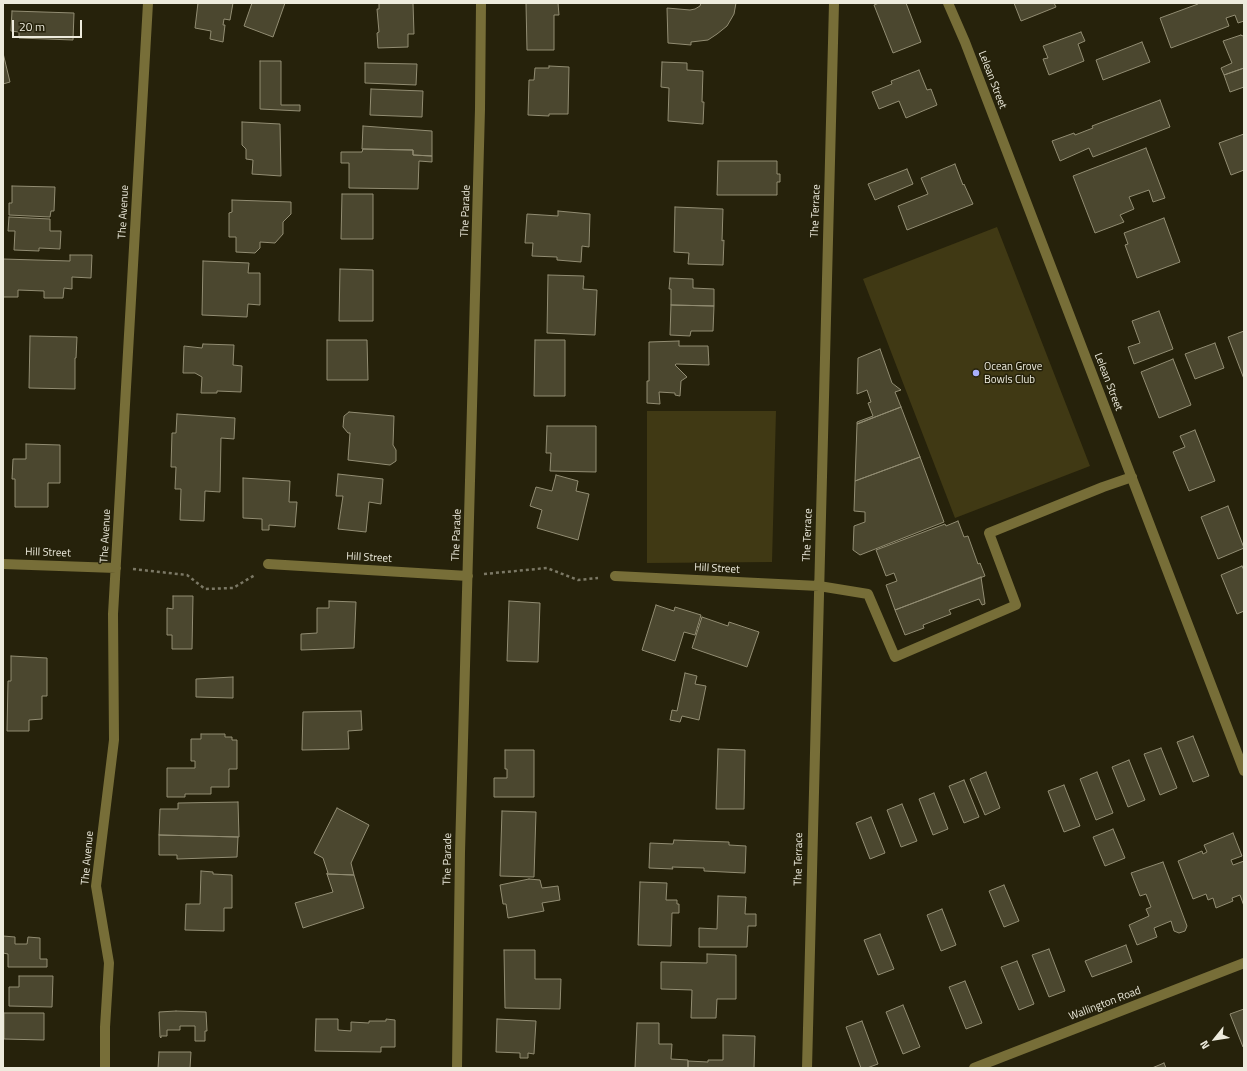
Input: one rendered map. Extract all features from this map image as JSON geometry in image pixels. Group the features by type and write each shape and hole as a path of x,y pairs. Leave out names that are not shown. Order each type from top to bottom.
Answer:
{"street":[{"name":"The Avenue","path":"106,1068 105,1026 109,963 96,886 114,740 113,614 148,3"},
{"name":"The Parade","path":"457,1068 460,852 480,109 481,3"},
{"name":"The Terrace","path":"807,1068 818,586 834,3"},
{"name":"Lelean Street","path":"948,3 965,42 1244,771"},
{"name":"Hill Street","path":"615,576 818,586 868,594 895,657 1016,605 989,533 1132,477"},
{"name":"Hill Street","path":"3,564 116,568"},
{"name":"Hill Street","path":"268,564 468,576"},
{"name":"Wallington Road","path":"974,1068 1244,963"}],"path":[{"path":"116,568 187,575 205,589 212,589 233,588 255,575 268,564"},
{"path":"468,576 548,568 578,580 615,576"}],"shaded area":[{"name":"Ocean Grove Bowls Club","path":"997,227 1090,466 955,518 863,279"},
{"path":"647,411 776,411 772,562 647,563"}],"building":[{"path":"198,3 233,3 230,20 224,19 223,25 225,25 223,42 210,39 211,31 195,28"},
{"path":"252,3 285,3 273,37 244,26"},
{"path":"379,3 413,3 414,34 408,34 408,47 378,48 377,33 379,32 377,9 379,9"},
{"path":"526,3 558,3 559,15 554,15 554,50 527,50"},
{"path":"701,3 736,3 734,14 727,26 708,40 691,42 691,45 668,43 667,8 690,10 700,6"},
{"path":"879,3 906,3 921,42 893,53 874,5"},
{"path":"1014,3 1054,3 1056,7 1021,21"},
{"path":"1197,3 1244,3 1244,21 1238,23 1235,15 1226,18 1229,26 1171,48 1160,18 1198,4"},
{"path":"12,11 74,13 73,40 19,38 19,32 11,31"},
{"path":"1081,32 1085,41 1078,44 1084,61 1049,75 1043,59 1048,58 1043,46"},
{"path":"1244,35 1244,68 1224,75 1221,68 1232,63 1223,41"},
{"path":"1142,42 1150,62 1103,80 1096,60"},
{"path":"3,53 10,82 3,84"},
{"path":"260,61 281,61 281,105 300,105 300,111 260,109"},
{"path":"662,62 687,63 687,70 703,71 703,124 668,121 669,88 661,87"},
{"path":"365,63 417,64 416,85 365,83"},
{"path":"549,66 569,67 568,114 549,114 549,116 528,115 529,80 534,80 535,68 549,68"},
{"path":"1244,68 1244,87 1230,92 1224,75"},
{"path":"919,70 927,90 931,89 937,105 906,118 899,101 879,109 872,92 892,84 891,81"},
{"path":"371,89 423,91 422,117 370,115"},
{"path":"1160,100 1170,127 1093,157 1089,148 1060,161 1052,141 1074,133 1075,135 1093,128 1092,126"},
{"path":"242,122 280,124 281,176 252,174 253,160 246,159 246,149 242,145"},
{"path":"363,126 432,131 432,156 413,155 413,150 362,149"},
{"path":"1244,134 1244,170 1231,175 1219,143"},
{"path":"1146,148 1165,198 1153,202 1149,190 1129,197 1134,209 1120,215 1124,222 1095,233 1073,176"},
{"path":"363,149 413,150 413,155 432,156 432,162 419,161 418,189 349,188 349,163 341,163 341,152 362,152"},
{"path":"718,161 777,161 777,174 780,174 780,182 777,182 777,195 717,195"},
{"path":"955,164 963,185 964,184 973,204 907,230 898,206 928,194 921,178"},
{"path":"907,169 913,184 875,200 868,184"},
{"path":"12,186 55,187 54,211 51,211 50,217 9,215 9,203 12,203"},
{"path":"342,194 373,194 373,239 341,239"},
{"path":"232,200 291,202 291,214 283,222 283,234 275,243 260,242 260,248 255,253 236,252 236,237 229,237 229,213 232,212"},
{"path":"675,207 723,209 723,265 688,264 689,253 674,252"},
{"path":"558,211 590,214 589,247 582,246 581,262 557,260 557,257 532,256 533,243 525,243 527,214 558,216"},
{"path":"9,217 50,219 50,231 61,231 60,249 39,248 39,251 14,250 15,231 8,231"},
{"path":"1164,218 1180,262 1137,278 1125,245 1128,244 1124,233"},
{"path":"70,255 92,255 91,278 72,277 72,289 64,288 63,298 44,298 44,291 18,290 18,297 3,297 3,259 70,261"},
{"path":"203,261 249,263 248,273 260,273 260,305 248,304 247,317 202,315"},
{"path":"340,269 373,270 373,321 339,321"},
{"path":"548,275 584,276 583,289 597,290 595,335 547,333"},
{"path":"670,278 693,279 693,288 714,289 714,306 671,305 671,289 669,289"},
{"path":"671,305 714,306 713,331 691,331 690,336 670,335"},
{"path":"1159,311 1173,349 1134,364 1128,347 1140,343 1132,321"},
{"path":"1244,331 1244,379 1228,337"},
{"path":"30,336 77,337 75,389 29,388"},
{"path":"327,340 367,340 368,380 327,380"},
{"path":"535,340 565,340 565,396 534,396"},
{"path":"679,341 679,346 708,346 709,365 676,364 675,365 687,377 681,381 680,396 675,395 675,393 659,392 660,404 647,403 647,381 649,381 649,342"},
{"path":"1215,343 1224,368 1195,379 1185,354"},
{"path":"203,344 234,345 233,365 242,366 241,392 217,391 217,393 201,393 202,377 195,373 183,373 184,346 202,348"},
{"path":"880,349 892,383 901,390 895,392 901,407 857,424 857,422 873,416 868,403 871,402 867,390 857,394 858,358"},
{"path":"1173,359 1191,405 1159,418 1141,372"},
{"path":"901,407 920,457 855,481 857,424"},
{"path":"349,412 394,416 393,445 396,450 396,461 390,465 348,460 350,433 348,433 343,427 344,416"},
{"path":"177,414 235,418 234,439 221,438 220,492 205,491 204,521 180,520 181,489 175,489 176,467 171,467 172,433 176,433"},
{"path":"547,426 596,426 596,472 550,471 551,453 546,453"},
{"path":"1195,430 1215,481 1189,491 1173,452 1185,447 1180,436"},
{"path":"26,444 60,445 60,483 48,483 48,507 15,507 15,479 12,479 13,459 26,459"},
{"path":"920,457 944,522 860,555 853,550 854,526 865,522 865,512 854,511 855,481"},
{"path":"338,474 383,479 381,504 369,502 366,532 338,529 343,496 336,496"},
{"path":"556,475 578,481 576,491 589,494 578,540 537,528 542,510 530,506 536,487 552,491"},
{"path":"243,478 290,481 289,502 297,502 295,527 269,525 269,530 262,530 262,519 243,518"},
{"path":"1228,506 1244,548 1218,559 1201,517"},
{"path":"958,521 964,537 968,536 978,564 980,563 985,576 895,610 886,585 897,581 894,573 886,576 876,550 945,524 946,526"},
{"path":"1242,566 1244,570 1244,611 1237,614 1221,575"},
{"path":"981,577 985,604 982,605 979,599 949,610 951,614 923,625 924,628 905,635 895,610"},
{"path":"173,596 193,596 192,649 172,649 172,635 167,635 167,608 173,609"},
{"path":"329,601 356,602 354,648 301,650 301,634 317,633 317,608 329,608"},
{"path":"509,601 540,603 538,662 507,661"},
{"path":"656,605 674,611 675,607 701,615 695,635 684,632 675,661 642,650"},
{"path":"702,617 728,626 729,622 759,632 747,667 692,648"},
{"path":"11,656 47,658 47,696 42,696 42,719 29,720 29,731 7,731 8,681 11,681"},
{"path":"685,673 697,676 695,684 706,686 699,720 682,716 680,722 670,720 672,710 677,711"},
{"path":"233,677 233,698 196,697 196,679"},
{"path":"361,711 362,730 348,731 349,749 302,750 303,712"},
{"path":"201,734 225,734 225,737 232,737 232,740 237,740 237,769 229,769 229,787 211,787 211,794 185,794 185,797 167,797 167,768 195,768 195,761 191,761 191,739 201,739"},
{"path":"1193,736 1209,776 1193,782 1177,742"},
{"path":"1161,748 1177,788 1160,795 1144,754"},
{"path":"718,749 745,750 744,809 716,809"},
{"path":"505,750 534,750 534,797 494,797 494,778 507,778 507,769 505,769"},
{"path":"1129,760 1145,800 1128,807 1112,767"},
{"path":"986,772 1000,808 985,815 970,779"},
{"path":"1097,772 1113,813 1096,820 1080,779"},
{"path":"964,780 979,817 964,823 949,786"},
{"path":"1064,785 1080,826 1064,832 1048,791"},
{"path":"934,793 948,829 933,835 919,799"},
{"path":"238,802 239,837 159,835 160,809 178,809 178,803"},
{"path":"902,804 917,841 901,847 887,810"},
{"path":"337,808 369,825 351,863 354,875 327,874 328,873 323,858 314,853"},
{"path":"502,811 536,812 534,877 500,876"},
{"path":"871,817 885,853 870,859 856,823"},
{"path":"1113,829 1125,858 1105,866 1093,837"},
{"path":"1233,833 1242,856 1231,860 1233,865 1244,861 1244,906 1240,895 1232,898 1233,901 1216,908 1213,898 1208,900 1206,894 1193,899 1178,861 1202,851 1203,854 1207,852 1204,845"},
{"path":"159,835 238,837 237,857 177,859 177,855 159,855"},
{"path":"674,840 729,842 729,845 746,846 745,873 704,871 704,868 649,868 650,843 673,844"},
{"path":"1163,862 1187,926 1185,931 1179,933 1174,931 1171,921 1154,928 1157,937 1137,945 1129,925 1149,916 1146,909 1151,907 1146,894 1140,896 1131,873"},
{"path":"201,871 213,872 213,874 232,875 232,908 224,908 224,931 185,930 186,904 200,904"},
{"path":"327,874 354,875 364,908 303,928 295,903 333,892"},
{"path":"529,879 540,880 542,888 558,886 560,900 542,903 544,911 508,918 506,904 503,904 500,885"},
{"path":"640,882 667,883 666,900 677,900 677,904 679,904 679,913 672,913 671,946 638,945"},
{"path":"1004,885 1019,921 1004,927 989,891"},
{"path":"718,896 746,897 745,914 756,914 756,926 748,926 747,947 699,947 699,928 717,929"},
{"path":"942,909 956,945 941,951 927,915"},
{"path":"880,934 894,969 878,975 864,940"},
{"path":"3,936 15,937 15,944 27,944 28,937 40,938 40,959 47,959 47,967 8,967 8,954 3,953"},
{"path":"1126,945 1132,962 1092,977 1085,961"},
{"path":"1049,949 1065,991 1049,997 1032,955"},
{"path":"504,950 535,950 535,979 561,979 560,1009 505,1008"},
{"path":"707,954 736,955 736,999 717,999 716,1018 691,1018 692,990 661,989 661,962 707,963"},
{"path":"1017,961 1034,1004 1019,1010 1001,967"},
{"path":"19,976 53,976 52,1007 9,1006 9,987 19,987"},
{"path":"965,981 982,1023 966,1029 949,987"},
{"path":"903,1005 920,1047 903,1054 886,1012"},
{"path":"1244,1009 1244,1047 1243,1047 1230,1014"},
{"path":"159,1012 206,1012 207,1031 205,1031 205,1041 195,1041 195,1026 180,1026 180,1030 167,1030 167,1036 160,1037"},
{"path":"4,1013 44,1013 44,1040 4,1039"},
{"path":"316,1019 338,1019 338,1030 351,1031 351,1022 369,1023 369,1021 386,1021 386,1019 395,1020 395,1047 381,1047 381,1052 315,1051"},
{"path":"497,1019 536,1021 534,1054 528,1053 528,1058 520,1058 520,1053 496,1052"},
{"path":"862,1021 878,1064 867,1068 861,1068 846,1027"},
{"path":"637,1023 659,1023 659,1044 672,1044 671,1059 688,1060 688,1068 635,1068"},
{"path":"723,1035 755,1036 754,1068 688,1068 688,1061 708,1062 708,1060 723,1060"},
{"path":"159,1052 191,1052 190,1068 158,1068"},
{"path":"1164,1063 1166,1068 1152,1068"}],"place":[{"name":"Ocean Grove Bowls Club","path":"976,373"}]}
